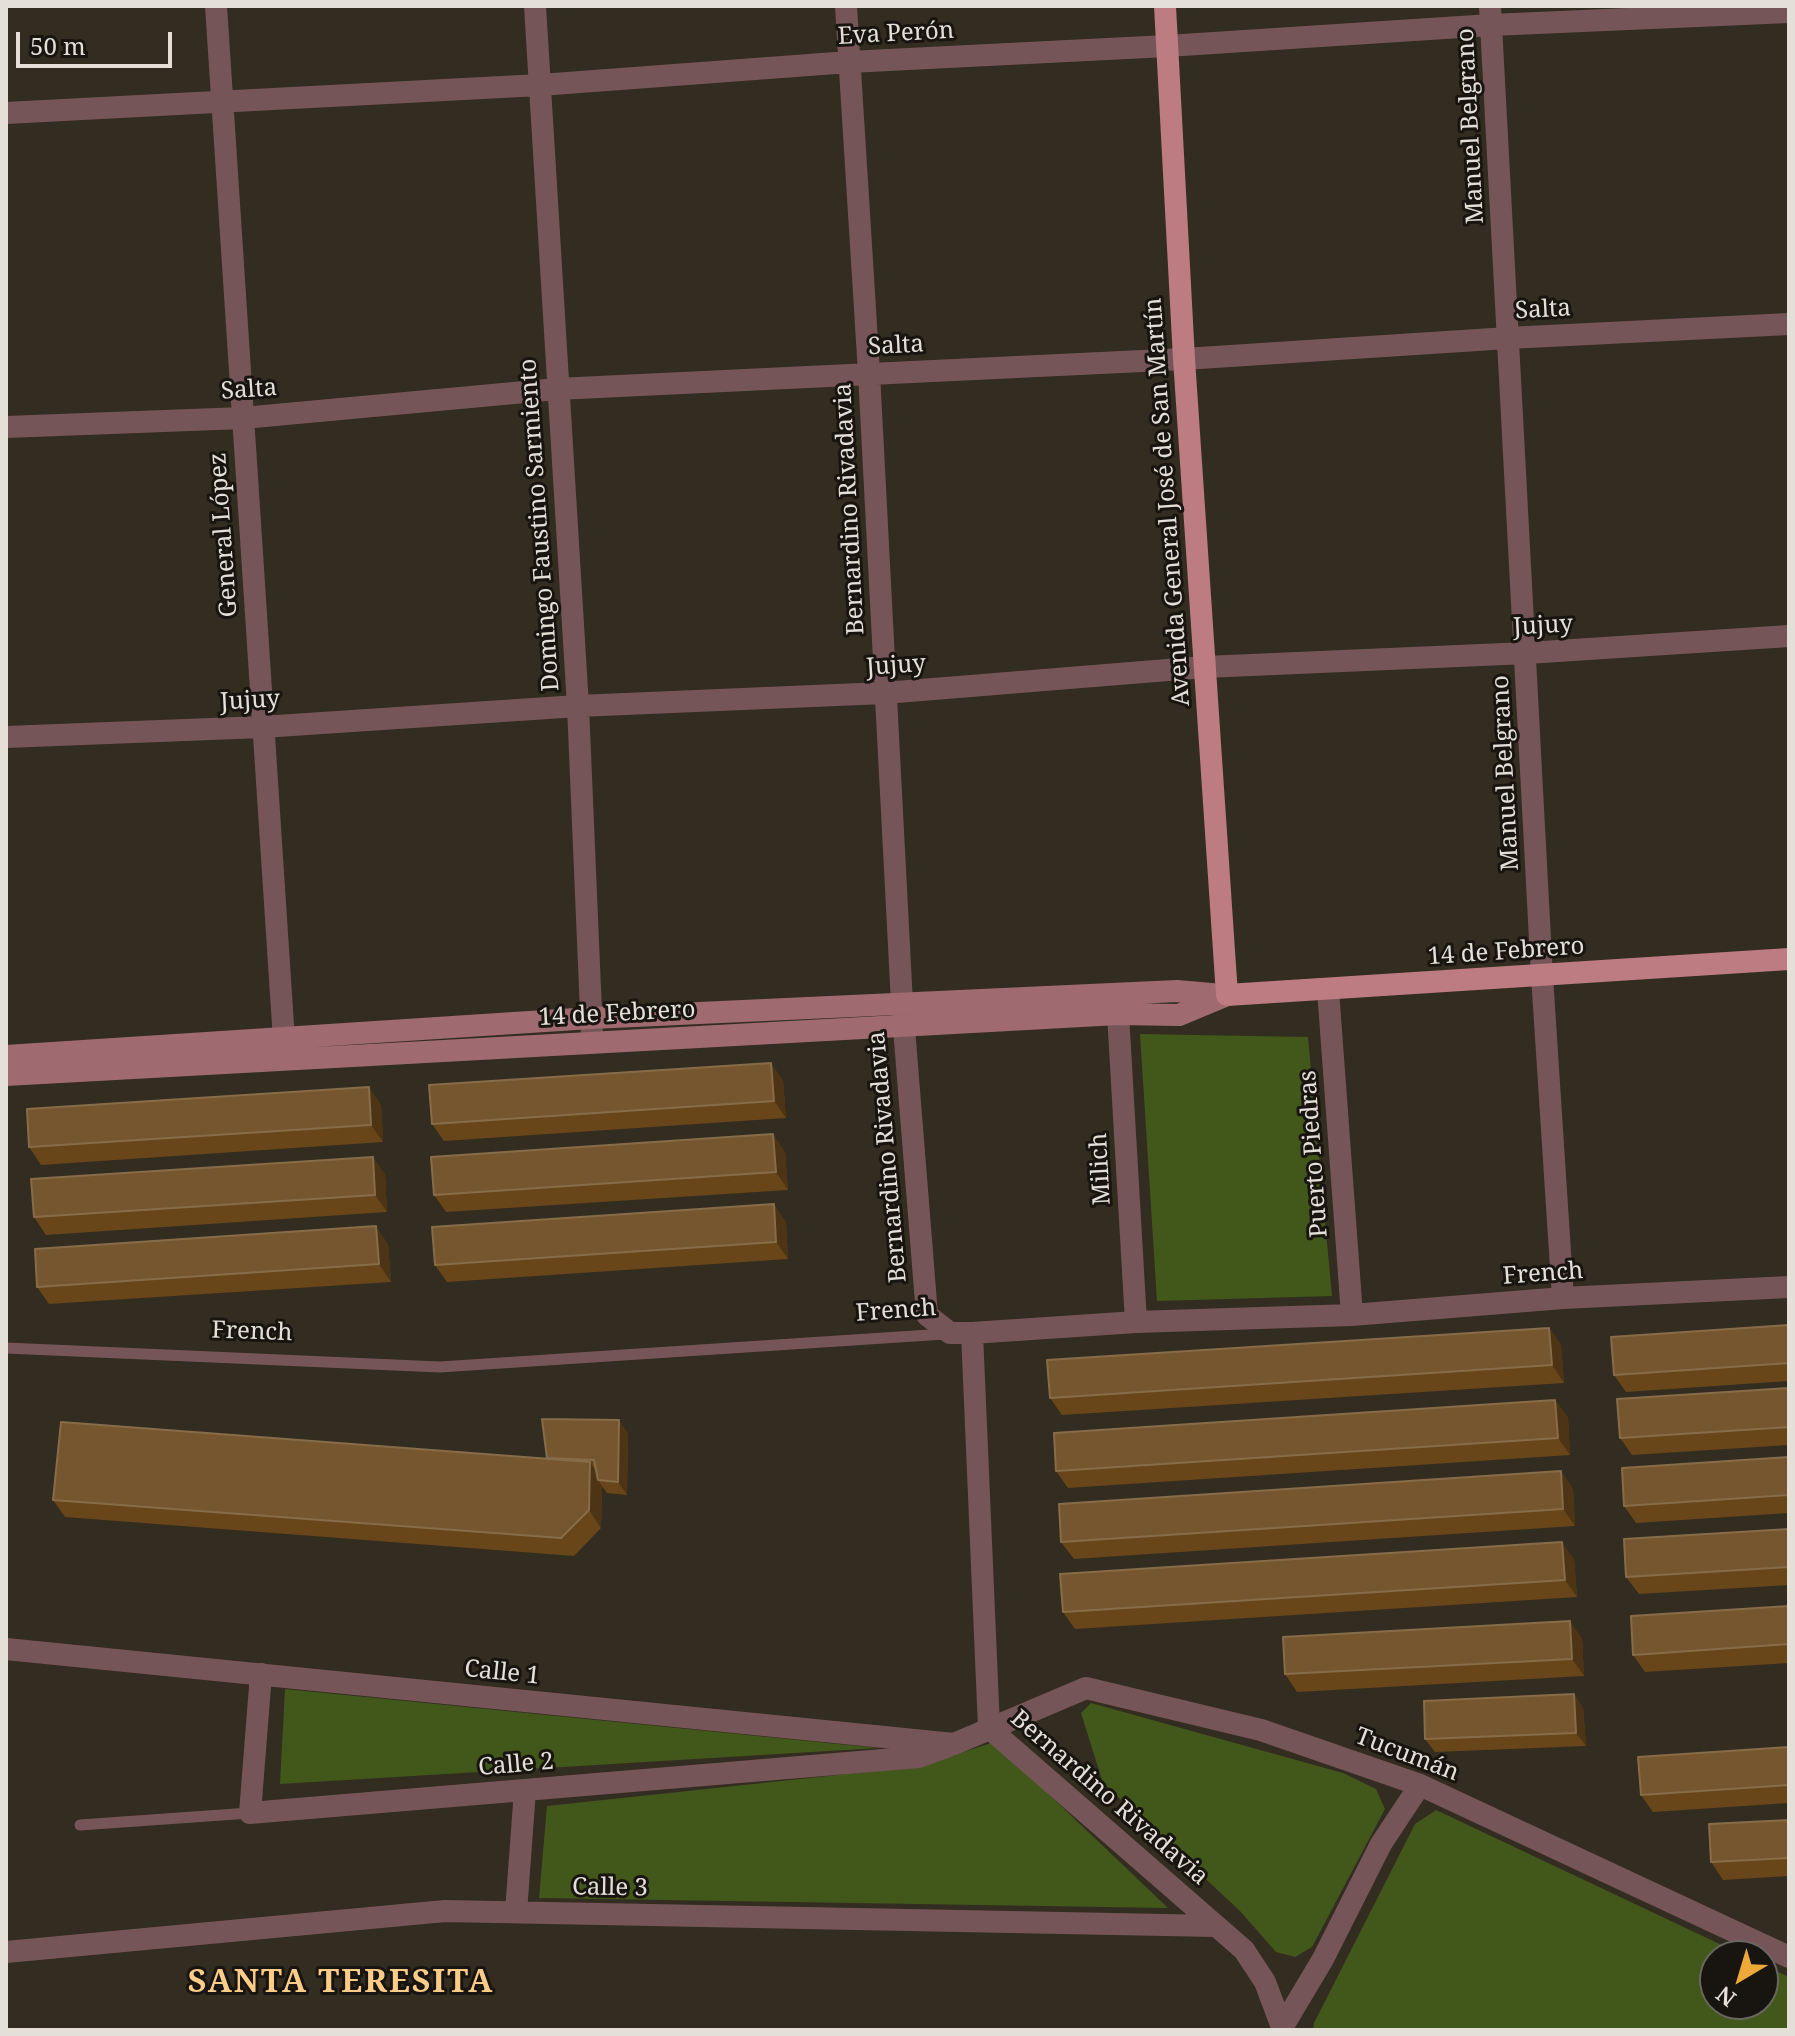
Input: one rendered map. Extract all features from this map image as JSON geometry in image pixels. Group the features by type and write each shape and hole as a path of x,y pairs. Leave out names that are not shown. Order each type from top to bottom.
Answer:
{"main road":[{"name":"Avenida General José de San Martín","path":"1165,6 1184,359 1227,995"},
{"name":"14 de Febrero","path":"6,1056 592,1042 1177,991 1227,995 1328,990 1789,959"},
{"name":"14 de Febrero","path":"6,1075 591,1018 902,1014 1179,1015 1227,995"}],"street":[{"name":"General López","path":"216,6 285,1050"},
{"name":"Domingo Faustino Sarmiento","path":"535,6 578,706 592,1042"},
{"name":"Bernardino Rivadavia","path":"846,6 869,373 902,1014 927,1315 961,1333 989,1728 1244,1950 1265,1982 1278,2029"},
{"name":"Eva Perón","path":"6,113 540,85 849,62 1167,46 1490,16 1789,12"},
{"name":"Manuel Belgrano","path":"1490,16 1527,653 1542,976 1563,1298"},
{"name":"Salta","path":"6,427 243,418 557,389 1184,359 1789,324"},
{"name":"Jujuy","path":"6,737 262,727 578,706 884,693 1205,667 1527,653 1789,636"},
{"name":"Puerto Piedras","path":"1328,990 1352,1315"},
{"name":"Milich","path":"1118,1014 1136,1322"},
{"name":"French","path":"961,1333 1136,1322 1352,1315 1563,1298 1789,1287"},
{"name":"Calle 1","path":"6,1649 954,1744"},
{"path":"250,1813 261,1674"},
{"name":"Tucumán","path":"989,1728 1086,1688 1261,1730 1420,1785 1789,1957"},
{"path":"954,1744 989,1728"},
{"name":"Calle 2","path":"250,1813 919,1757 954,1744"},
{"path":"1278,2029 1323,1959 1381,1844 1420,1785"},
{"path":"516,1912 525,1790"},
{"name":"Calle 3","path":"6,1952 445,1911 1216,1926"}],"lane":[{"name":"French","path":"6,1348 440,1367 961,1333"},
{"name":"Calle 2","path":"80,1825 250,1813"}],"green space":[{"path":"1140,1034 1308,1037 1332,1296 1157,1301"},
{"path":"285,1689 878,1748 280,1784"},
{"path":"1091,1703 1343,1773 1376,1789 1385,1809 1312,1947 1295,1957 1276,1952 1240,1911 1103,1783 1081,1713"},
{"path":"994,1742 1168,1908 539,1898 547,1806 922,1766"},
{"path":"1436,1810 1711,1940 1699,1940 1699,2020 1779,2020 1779,1972 1789,1977 1789,2030 1313,2030 1415,1824"}],"building":[{"path":"771,1063 774,1101 432,1124 429,1085"},
{"path":"369,1087 371,1125 29,1147 27,1109"},
{"path":"773,1134 776,1172 434,1195 431,1157"},
{"path":"373,1157 375,1195 34,1217 31,1179"},
{"path":"774,1204 776,1242 435,1265 432,1227"},
{"path":"376,1226 379,1264 37,1287 35,1249"},
{"path":"1789,1325 1789,1363 1614,1375 1611,1337"},
{"path":"1549,1328 1552,1365 1050,1398 1047,1360"},
{"path":"1789,1388 1789,1427 1620,1438 1617,1399"},
{"path":"1555,1400 1558,1438 1056,1471 1054,1433"},
{"path":"542,1419 619,1420 618,1482 598,1480 594,1460 547,1458"},
{"path":"61,1422 590,1462 589,1510 561,1538 53,1500"},
{"path":"1789,1457 1789,1495 1624,1506 1622,1468"},
{"path":"1561,1471 1563,1509 1061,1542 1059,1504"},
{"path":"1789,1529 1789,1567 1626,1577 1624,1539"},
{"path":"1562,1542 1565,1580 1063,1612 1060,1574"},
{"path":"1789,1606 1789,1644 1633,1655 1631,1616"},
{"path":"1570,1621 1572,1659 1285,1674 1283,1637"},
{"path":"1574,1694 1576,1733 1425,1739 1424,1701"},
{"path":"1789,1747 1789,1785 1641,1795 1638,1757"},
{"path":"1789,1820 1789,1858 1711,1862 1709,1824"}],"district":[{"name":"SANTA TERESITA","path":"341,1983"}]}
